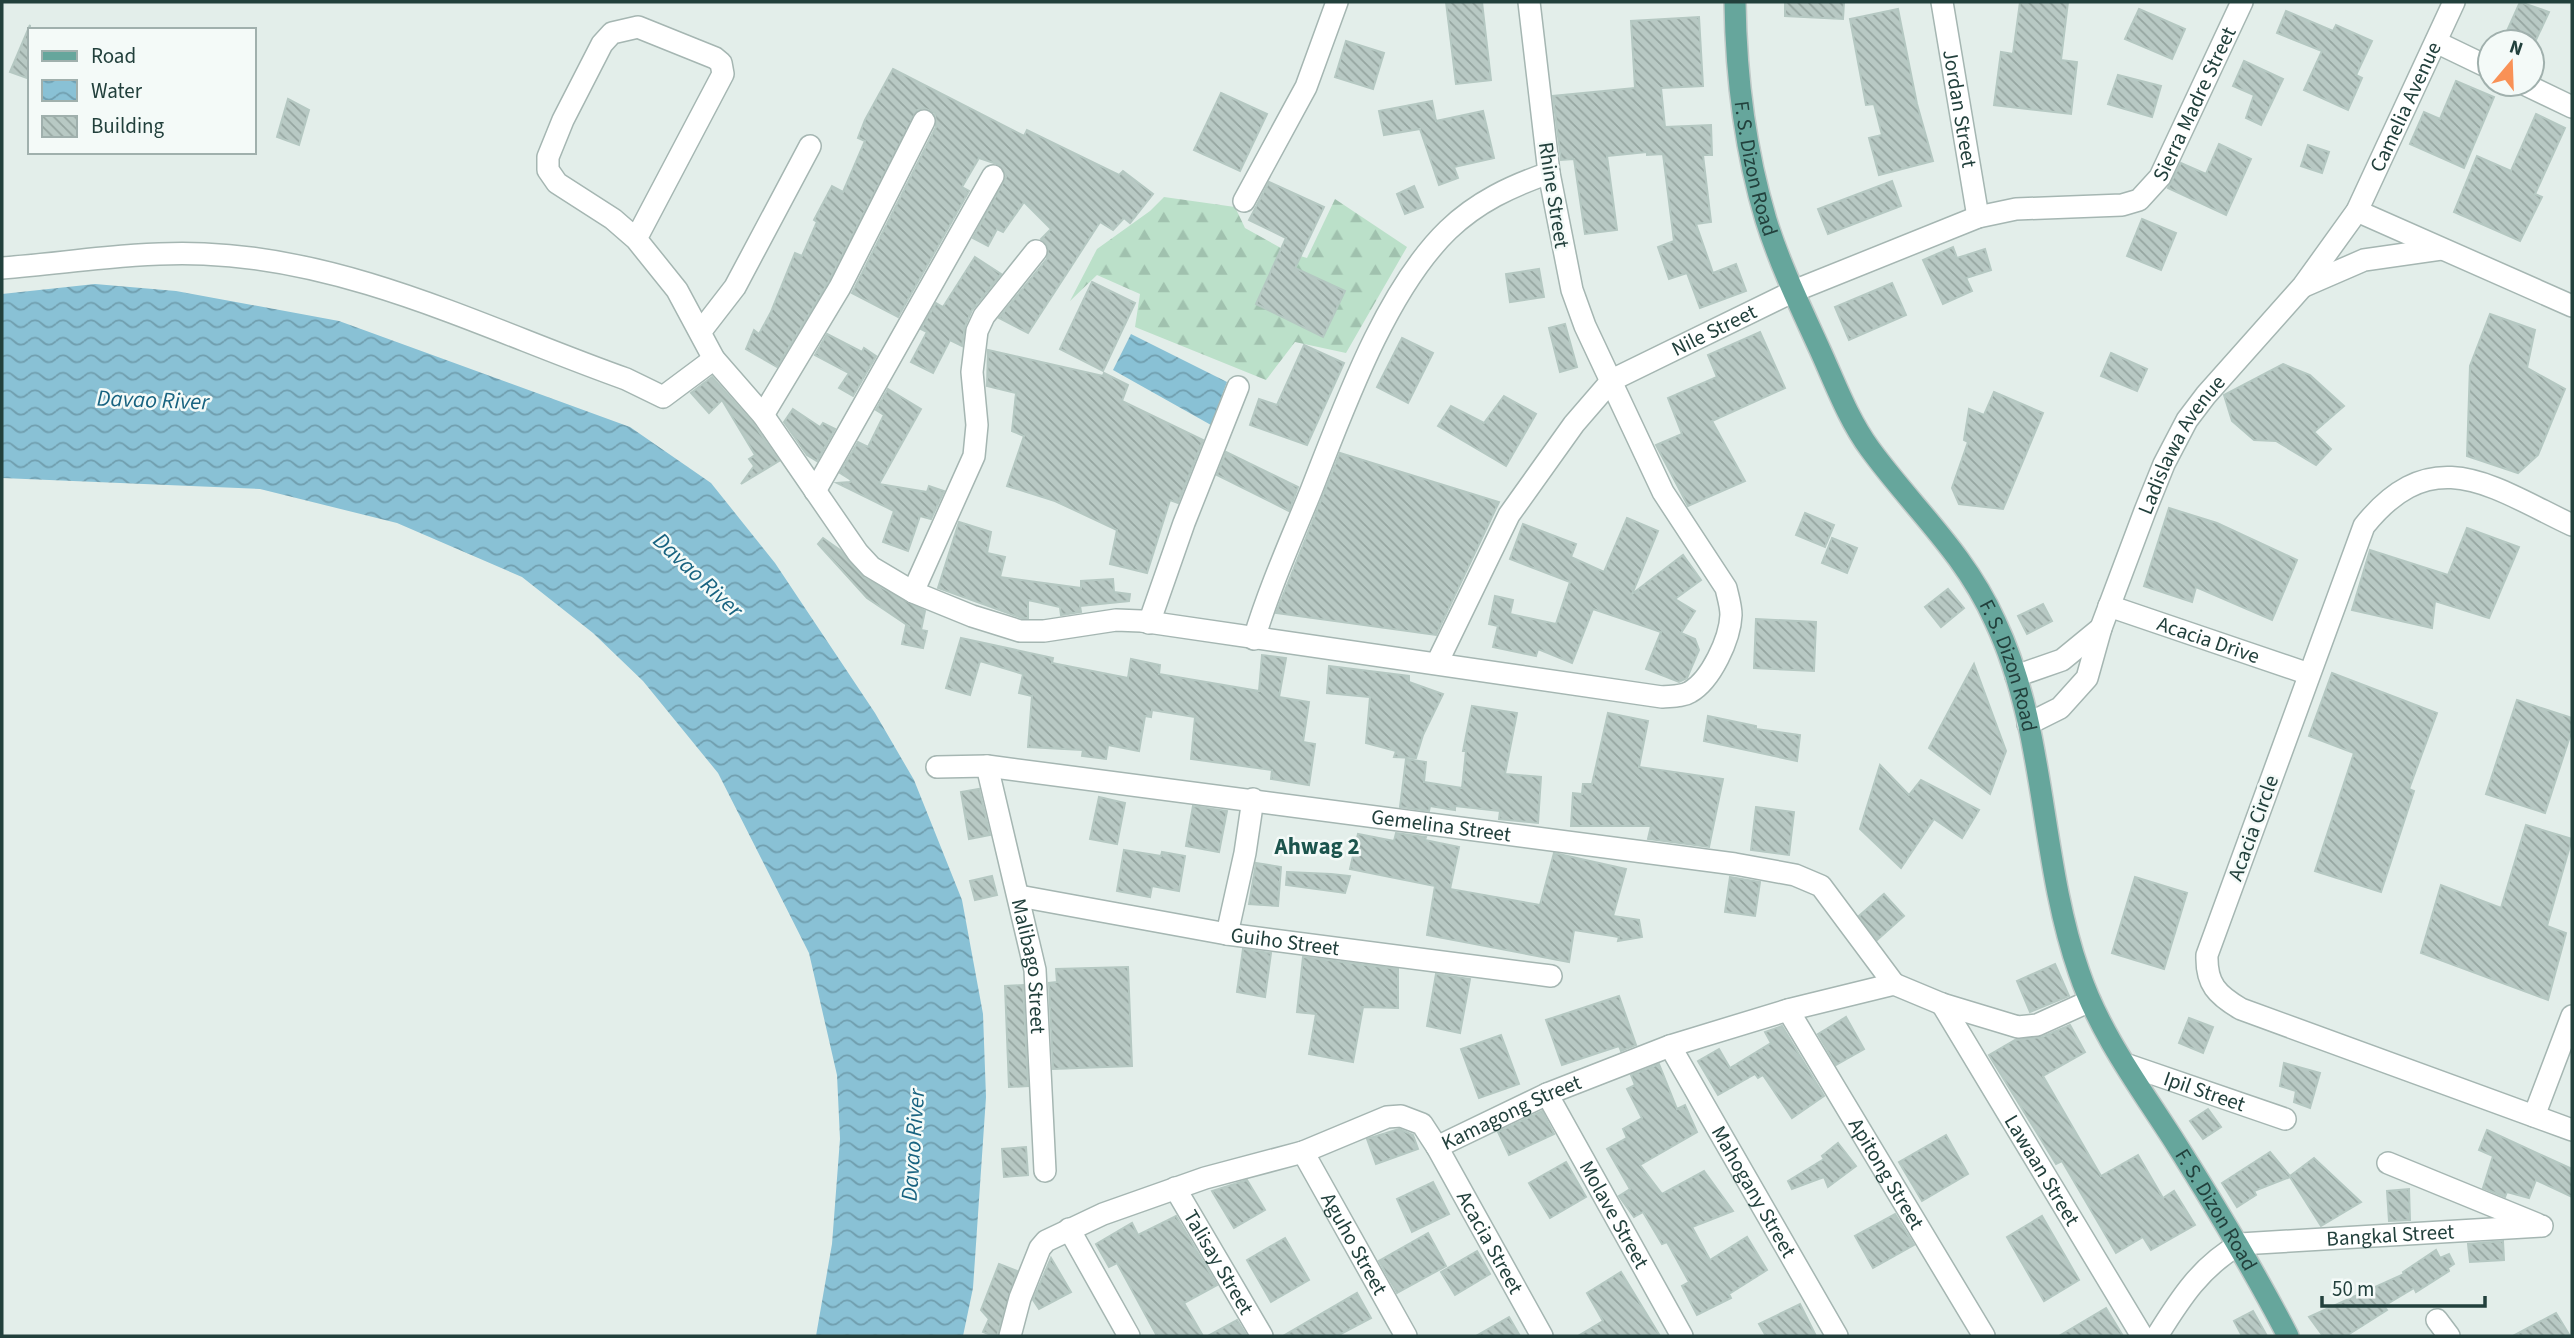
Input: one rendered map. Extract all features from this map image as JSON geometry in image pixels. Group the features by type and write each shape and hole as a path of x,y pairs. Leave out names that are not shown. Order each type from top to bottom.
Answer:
{"main road":[{"name":"F. S. Dizon Road","path":"1735,2 1739,84 1753,168 1767,222 1794,291 1845,406 1868,447 1934,524 1980,589 2016,676 2028,724 2066,925 2090,1001 2125,1064 2240,1244 2288,1336"}],"street":[{"path":"1244,201 1306,88 1337,2"},
{"name":"Rhine Street","path":"636,239 723,75 721,63 715,58 638,27 612,33 602,44 563,120 548,157 548,170 557,183 613,219 636,239 677,290 714,359 763,415 871,566 914,592 972,616 1020,631 1044,631 1115,620 1149,622 1662,697 1690,692 1703,682 1714,664 1731,618 1726,588 1663,492 1585,327 1572,290 1549,173 1529,2"},
{"name":"Jordan Street","path":"1942,2 1978,217"},
{"name":"Sierra Madre Street","path":"2138,200 2160,177 2242,2"},
{"name":"Camelia Avenue","path":"2357,211 2454,2"},
{"path":"2436,42 2476,61"},
{"path":"2546,95 2572,107"},
{"path":"763,415 840,287 924,121"},
{"path":"701,331 735,287 810,146"},
{"path":"1254,639 1328,449 1399,293 1423,260 1456,223 1512,186 1549,173"},
{"path":"816,491 993,176"},
{"name":"Nile Street","path":"1437,663 1508,515 1574,424 1612,380 1794,291 1978,217 2016,209 2122,205 2138,200"},
{"path":"2357,211 2572,306"},
{"name":"Ladislawa Avenue","path":"2028,724 2060,708 2081,687 2093,664 2101,628 2164,464 2187,420 2206,394 2303,286 2357,211"},
{"name":"Ladislawa Avenue","path":"2303,286 2364,260 2443,249"},
{"path":"914,592 974,456 977,425 972,372 977,331 984,316 1036,251"},
{"path":"2,268 132,254 205,254 288,264 357,279 626,379 663,397 714,359"},
{"path":"1149,622 1184,523 1238,387"},
{"name":"Acacia Circle","path":"2572,525 2476,482 2445,476 2412,482 2384,501 2364,526 2207,955 2206,972 2213,989 2241,1009 2572,1130"},
{"name":"Acacia Drive","path":"2109,606 2309,674"},
{"path":"2016,676 2062,660 2101,628"},
{"name":"Gemelina Street","path":"937,767 987,766 1253,799 1354,815 1735,864 1808,878 1821,886 1894,984"},
{"name":"Malibago Street","path":"987,766 1035,970 1045,1171"},
{"path":"1227,934 1245,853 1253,799"},
{"name":"Guiho Street","path":"1018,896 1227,934 1551,976"},
{"path":"1894,984 1942,1004 2018,1027 2037,1026 2090,1001"},
{"name":"Kamagong Street","path":"1010,1336 1035,1256 1046,1241 1125,1204 1303,1152 1371,1121 1401,1116 1422,1124 1437,1147 1547,1094 1670,1046 1788,1010 1894,984"},
{"name":"Lawaan Street","path":"1942,1004 2142,1336"},
{"name":"Apitong Street","path":"1788,1010 1983,1336"},
{"path":"2534,1115 2572,1016"},
{"name":"Mahogany Street","path":"1670,1046 1837,1336"},
{"name":"Ipil Street","path":"2125,1064 2285,1119"},
{"name":"Molave Street","path":"1547,1094 1682,1336"},
{"name":"Acacia Street","path":"1437,1147 1542,1336"},
{"name":"Aguho Street","path":"1303,1152 1406,1336"},
{"name":"Bangkal Street","path":"2240,1244 2542,1226 2388,1163"},
{"name":"Talisay Street","path":"1175,1188 1262,1336"},
{"path":"1069,1229 1129,1336"},
{"path":"2157,1336 2194,1280 2217,1257 2240,1244"}],"green space":[{"path":"1164,197 1235,207 1245,228 1290,253 1307,258 1335,199 1407,247 1346,353 1295,342 1266,380 1135,327 1140,294 1097,275 1070,301 1097,249 1150,211"}],"water":[{"name":"Davao River","path":"95,284 176,291 339,321 630,427 711,483 775,563 875,713 914,780 962,900 983,1014 986,1097 973,1288 963,1336 816,1336 832,1244 840,1139 837,1075 809,953 718,773 643,681 593,633 522,577 397,523 260,489 2,478 2,294"},
{"path":"1131,334 1227,382 1211,425 1113,370"}],"building":[{"path":"1446,2 1482,2 1491,80 1456,84"},
{"path":"1785,2 1844,2 1843,19 1785,16"},
{"path":"2020,2 2068,2 2061,60 2077,62 2071,114 1994,105 2001,52 2013,54"},
{"path":"2520,2 2549,12 2542,28 2508,28"},
{"path":"1898,9 1917,104 1933,161 1879,175 1869,138 1882,135 1874,104 1866,105 1850,19"},
{"path":"2139,9 2185,29 2172,59 2125,39"},
{"path":"2286,11 2333,31 2336,25 2372,41 2356,75 2362,78 2348,110 2304,90 2322,51 2277,33"},
{"path":"1699,17 1703,86 1661,88 1665,127 1711,125 1712,155 1703,155 1711,222 1696,224 1713,273 1736,264 1746,291 1700,308 1687,273 1669,279 1658,247 1674,241 1663,154 1647,155 1647,152 1607,156 1617,230 1585,234 1574,159 1561,160 1553,96 1635,88 1631,21"},
{"path":"28,30 28,78 10,72"},
{"path":"1346,41 1384,53 1373,89 1335,77"},
{"path":"2244,61 2283,79 2261,125 2246,118 2254,95 2233,86"},
{"path":"893,69 1024,136 1027,130 1119,175 1123,171 1153,194 1130,223 1124,218 1113,230 1100,222 1028,333 999,318 1047,259 1048,247 1041,239 1051,229 1024,202 1003,232 997,229 988,246 973,238 1006,177 1000,165 979,158 962,187 969,191 898,317 852,293 936,127 935,113 924,108 917,110 829,281 777,367 746,349 754,330 759,334 771,312 795,253 802,256 817,222 814,220 832,186 843,192 865,141 858,138 865,120"},
{"path":"2118,75 2161,86 2152,117 2108,104"},
{"path":"2456,81 2476,89 2476,98 2494,98 2464,168 2410,144 2424,112 2440,119"},
{"path":"1221,93 1267,114 1240,171 1194,150"},
{"path":"288,99 309,110 299,145 277,137"},
{"path":"1432,101 1436,121 1483,111 1494,158 1454,167 1458,178 1439,185 1420,129 1384,135 1379,111"},
{"path":"2536,114 2565,128 2535,194 2542,197 2520,241 2454,212 2477,156 2511,171"},
{"path":"2219,144 2251,159 2226,215 2168,188 2181,163 2206,174"},
{"path":"2308,145 2329,152 2322,173 2301,166"},
{"path":"1892,181 1901,206 1828,234 1818,209"},
{"path":"1269,182 1324,207 1295,268 1345,291 1323,337 1256,304 1286,238 1249,220"},
{"path":"1414,186 1423,207 1405,214 1397,194"},
{"path":"2142,219 2176,233 2161,270 2127,256"},
{"path":"1953,247 1957,258 1985,249 1991,270 1966,278 1972,291 1943,304 1923,260"},
{"path":"975,257 1001,274 972,310 965,326 962,346 950,340 933,373 911,362 927,332 921,329 936,303 943,307"},
{"path":"1539,269 1544,297 1510,302 1506,274"},
{"path":"1092,282 1135,303 1103,371 1060,349"},
{"path":"1892,283 1906,315 1849,340 1835,307"},
{"path":"2490,314 2535,330 2527,368 2565,389 2538,455 2518,473 2467,456 2470,366"},
{"path":"1565,324 1577,367 1560,372 1549,328"},
{"path":"1760,332 1785,388 1712,421 1745,481 1688,506 1656,445 1682,434 1668,398 1717,377 1708,355"},
{"path":"827,334 862,352 864,348 876,356 853,396 839,388 849,373 815,355"},
{"path":"1402,338 1433,353 1408,403 1377,387"},
{"path":"1304,345 1344,363 1307,445 1250,425 1259,399 1277,405"},
{"path":"988,350 1103,376 1104,373 1128,385 1122,401 1203,440 1178,503 1170,500 1147,573 1110,564 1117,530 1055,501 1007,486 1024,436 1012,431 1016,393 987,386"},
{"path":"2111,353 2147,369 2137,391 2101,376"},
{"path":"2283,364 2310,375 2344,406 2314,432 2331,449 2316,465 2276,441 2254,440 2232,421 2224,395"},
{"path":"712,377 753,423 779,461 741,484 754,466 749,459 755,455 722,400 709,413 691,393"},
{"path":"888,389 921,409 879,484 927,492 929,486 944,491 931,519 920,516 908,551 883,542 894,511 837,483 850,482 851,480 840,473 858,442 868,447 884,415 876,410"},
{"path":"1994,392 2043,413 2003,509 1959,504 1952,488 1968,442 1964,440 1969,409 1984,415"},
{"path":"1504,396 1536,414 1506,466 1438,426 1451,406 1484,423"},
{"path":"793,409 820,427 823,423 835,429 817,461 807,455 784,422"},
{"path":"1226,452 1298,487 1289,511 1217,475"},
{"path":"1340,453 1499,502 1436,635 1276,613"},
{"path":"2169,508 2217,523 2297,560 2272,620 2196,587 2192,602 2144,586"},
{"path":"1805,513 1834,525 1825,547 1796,535"},
{"path":"1627,518 1658,531 1632,594 1683,555 1701,580 1675,599 1695,611 1681,633 1695,639 1699,650 1687,678 1679,682 1646,669 1661,632 1593,609 1572,663 1538,649 1536,656 1493,647 1498,626 1489,624 1495,596 1513,600 1510,614 1556,624 1570,582 1510,559 1523,524 1576,544 1571,557 1604,572"},
{"path":"959,522 991,532 987,553 1005,557 1000,577 1081,588 1081,581 1113,579 1114,592 1130,594 1129,601 1080,606 1081,612 1061,615 1060,607 1028,600 1028,618 1022,618 938,588"},
{"path":"2467,528 2519,547 2489,618 2435,601 2432,628 2352,610 2370,550 2448,575"},
{"path":"823,538 840,550 864,578 925,611 921,630 927,631 923,648 902,644 906,626 910,627 867,598 818,544"},
{"path":"1832,538 1857,548 1847,573 1822,563"},
{"path":"1948,589 1964,608 1941,627 1925,607"},
{"path":"2043,604 2052,621 2027,634 2018,616"},
{"path":"1756,619 1816,622 1814,671 1754,668"},
{"path":"961,638 1053,658 1052,663 1128,678 1131,659 1160,665 1159,674 1259,691 1262,655 1286,658 1279,697 1309,702 1303,742 1315,744 1309,785 1271,779 1272,770 1191,759 1195,717 1152,710 1151,717 1145,716 1139,751 1108,745 1106,759 1082,756 1083,750 1028,747 1032,696 1019,693 1023,674 980,661 970,695 946,688"},
{"path":"1974,664 2006,751 1990,794 1929,748"},
{"path":"1329,666 1409,676 1409,682 1443,694 1423,735 1416,758 1394,757 1396,751 1366,743 1370,697 1327,693"},
{"path":"2332,673 2437,713 2409,789 2414,791 2381,892 2315,871 2354,753 2309,736"},
{"path":"2517,700 2572,718 2572,730 2545,813 2486,794"},
{"path":"1472,706 1517,713 1505,774 1541,777 1538,823 1499,819 1500,811 1455,806 1455,810 1430,806 1429,811 1400,807 1406,759 1426,762 1424,782 1462,788 1466,751 1463,751"},
{"path":"1608,713 1648,721 1639,767 1723,779 1709,847 1648,839 1651,826 1571,826 1573,793 1582,794 1583,784 1592,784"},
{"path":"1708,716 1756,726 1756,729 1800,735 1797,761 1704,741"},
{"path":"1880,765 1909,795 1921,780 1979,810 1962,838 1934,819 1901,868 1860,829"},
{"path":"979,789 990,835 969,839 961,792"},
{"path":"1099,797 1125,803 1117,844 1090,839"},
{"path":"1193,806 1227,811 1219,852 1186,846"},
{"path":"1756,807 1794,812 1789,855 1751,850"},
{"path":"2526,825 2572,839 2547,926 2566,933 2548,1000 2421,953 2441,885 2501,908"},
{"path":"1396,833 1426,837 1425,840 1459,847 1450,889 1540,905 1554,853 1626,869 1613,916 1639,920 1642,937 1618,941 1619,937 1574,930 1569,962 1427,935 1435,886 1350,869 1358,834 1394,841"},
{"path":"1124,850 1161,856 1162,852 1185,856 1179,891 1152,886 1150,897 1117,891"},
{"path":"1256,863 1281,867 1278,906 1249,904"},
{"path":"1287,872 1350,876 1345,893 1286,885"},
{"path":"992,876 997,895 975,900 970,881"},
{"path":"1730,877 1760,882 1755,916 1725,912"},
{"path":"2135,877 2187,893 2164,969 2112,953"},
{"path":"1884,894 1904,916 1877,940 1859,916"},
{"path":"1243,949 1271,953 1265,997 1237,992"},
{"path":"1303,957 1398,969 1398,1008 1363,1007 1353,1062 1309,1054 1316,1014 1297,1012"},
{"path":"2055,964 2069,996 2030,1012 2017,981"},
{"path":"1128,967 1132,1066 1053,1069 1049,983 1057,982 1056,969"},
{"path":"1436,974 1470,979 1460,1033 1427,1026"},
{"path":"1023,985 1028,1086 1009,1087 1005,986"},
{"path":"1619,996 1636,1045 1621,1051 1619,1046 1562,1065 1546,1020"},
{"path":"1846,1017 1864,1049 1836,1065 1818,1034"},
{"path":"2189,1018 2213,1027 2203,1053 2179,1043"},
{"path":"2070,1025 2085,1052 2043,1076 2101,1176 2138,1155 2163,1198 2174,1191 2195,1225 2151,1250 2143,1237 2116,1253 2062,1161 2056,1164 1989,1055 2015,1040 2042,1037"},
{"path":"1782,1026 1824,1096 1792,1118 1763,1075 1758,1078 1755,1074 1718,1095 1698,1061 1719,1049 1730,1068 1771,1043 1765,1032"},
{"path":"1501,1035 1519,1084 1479,1098 1461,1049"},
{"path":"2284,1063 2320,1073 2310,1108 2294,1102 2296,1091 2280,1086"},
{"path":"1659,1064 1677,1109 1685,1105 1697,1132 1640,1165 1662,1194 1704,1171 1733,1211 1692,1227 1710,1260 1747,1237 1767,1270 1729,1294 1731,1298 1697,1315 1682,1286 1689,1282 1667,1242 1662,1244 1643,1212 1634,1217 1619,1196 1630,1189 1607,1149 1627,1138 1623,1129 1642,1118 1627,1089 1635,1085 1631,1075"},
{"path":"2208,1109 2221,1127 2203,1139 2190,1121"},
{"path":"1542,1111 1554,1134 1509,1155 1498,1132"},
{"path":"1399,1129 1413,1135 1418,1149 1376,1164 1367,1139"},
{"path":"2487,1130 2572,1169 2572,1197 2536,1180 2529,1198 2507,1192 2505,1197 2483,1188 2493,1156 2479,1150"},
{"path":"1946,1135 1968,1174 1922,1201 1899,1162"},
{"path":"1838,1143 1856,1166 1828,1187 1824,1177 1792,1189 1788,1181 1824,1159 1822,1156"},
{"path":"1026,1147 1028,1175 1004,1177 1002,1149"},
{"path":"2270,1152 2290,1176 2314,1158 2361,1202 2321,1226 2290,1177 2254,1191 2256,1195 2237,1207 2222,1183"},
{"path":"1566,1162 1586,1197 1550,1218 1529,1183"},
{"path":"1247,1180 1265,1210 1234,1228 1212,1191"},
{"path":"1433,1182 1449,1214 1412,1232 1397,1199"},
{"path":"2409,1189 2410,1220 2389,1221 2387,1191"},
{"path":"1895,1214 1914,1245 1873,1268 1855,1236"},
{"path":"1176,1216 1217,1285 1184,1303 1203,1336 1157,1336 1117,1263 1109,1267 1096,1244 1132,1223 1138,1235"},
{"path":"2042,1216 2079,1280 2044,1301 2007,1237"},
{"path":"1428,1233 1446,1266 1397,1293 1379,1261"},
{"path":"1285,1238 1309,1280 1271,1302 1247,1260"},
{"path":"2503,1241 2504,1260 2470,1262 2468,1244"},
{"path":"2436,1250 2440,1258 2449,1254 2454,1264 2448,1268 2449,1271 2416,1292 2414,1288 2384,1306 2387,1310 2346,1336 2323,1336 2309,1317 2404,1274 2403,1272"},
{"path":"1477,1251 1490,1274 1455,1295 1441,1272"},
{"path":"1051,1258 1071,1292 1039,1309 1033,1300"},
{"path":"999,1264 1017,1271 997,1336 994,1336 983,1332 989,1319 981,1310"},
{"path":"1621,1272 1660,1336 1578,1336 1603,1321 1587,1293"},
{"path":"1357,1293 1371,1318 1337,1336 1283,1336"},
{"path":"1800,1304 1816,1336 1766,1336 1759,1324"},
{"path":"2106,1308 2123,1336 2059,1336"},
{"path":"2253,1311 2267,1336 2242,1336 2234,1321"},
{"path":"2556,1313 2570,1336 2513,1336"},
{"path":"1509,1317 1520,1336 1476,1336"},
{"path":"1237,1320 1247,1336 1208,1336"}],"district":[{"name":"Ahwag 2","path":"1317,846"}]}
